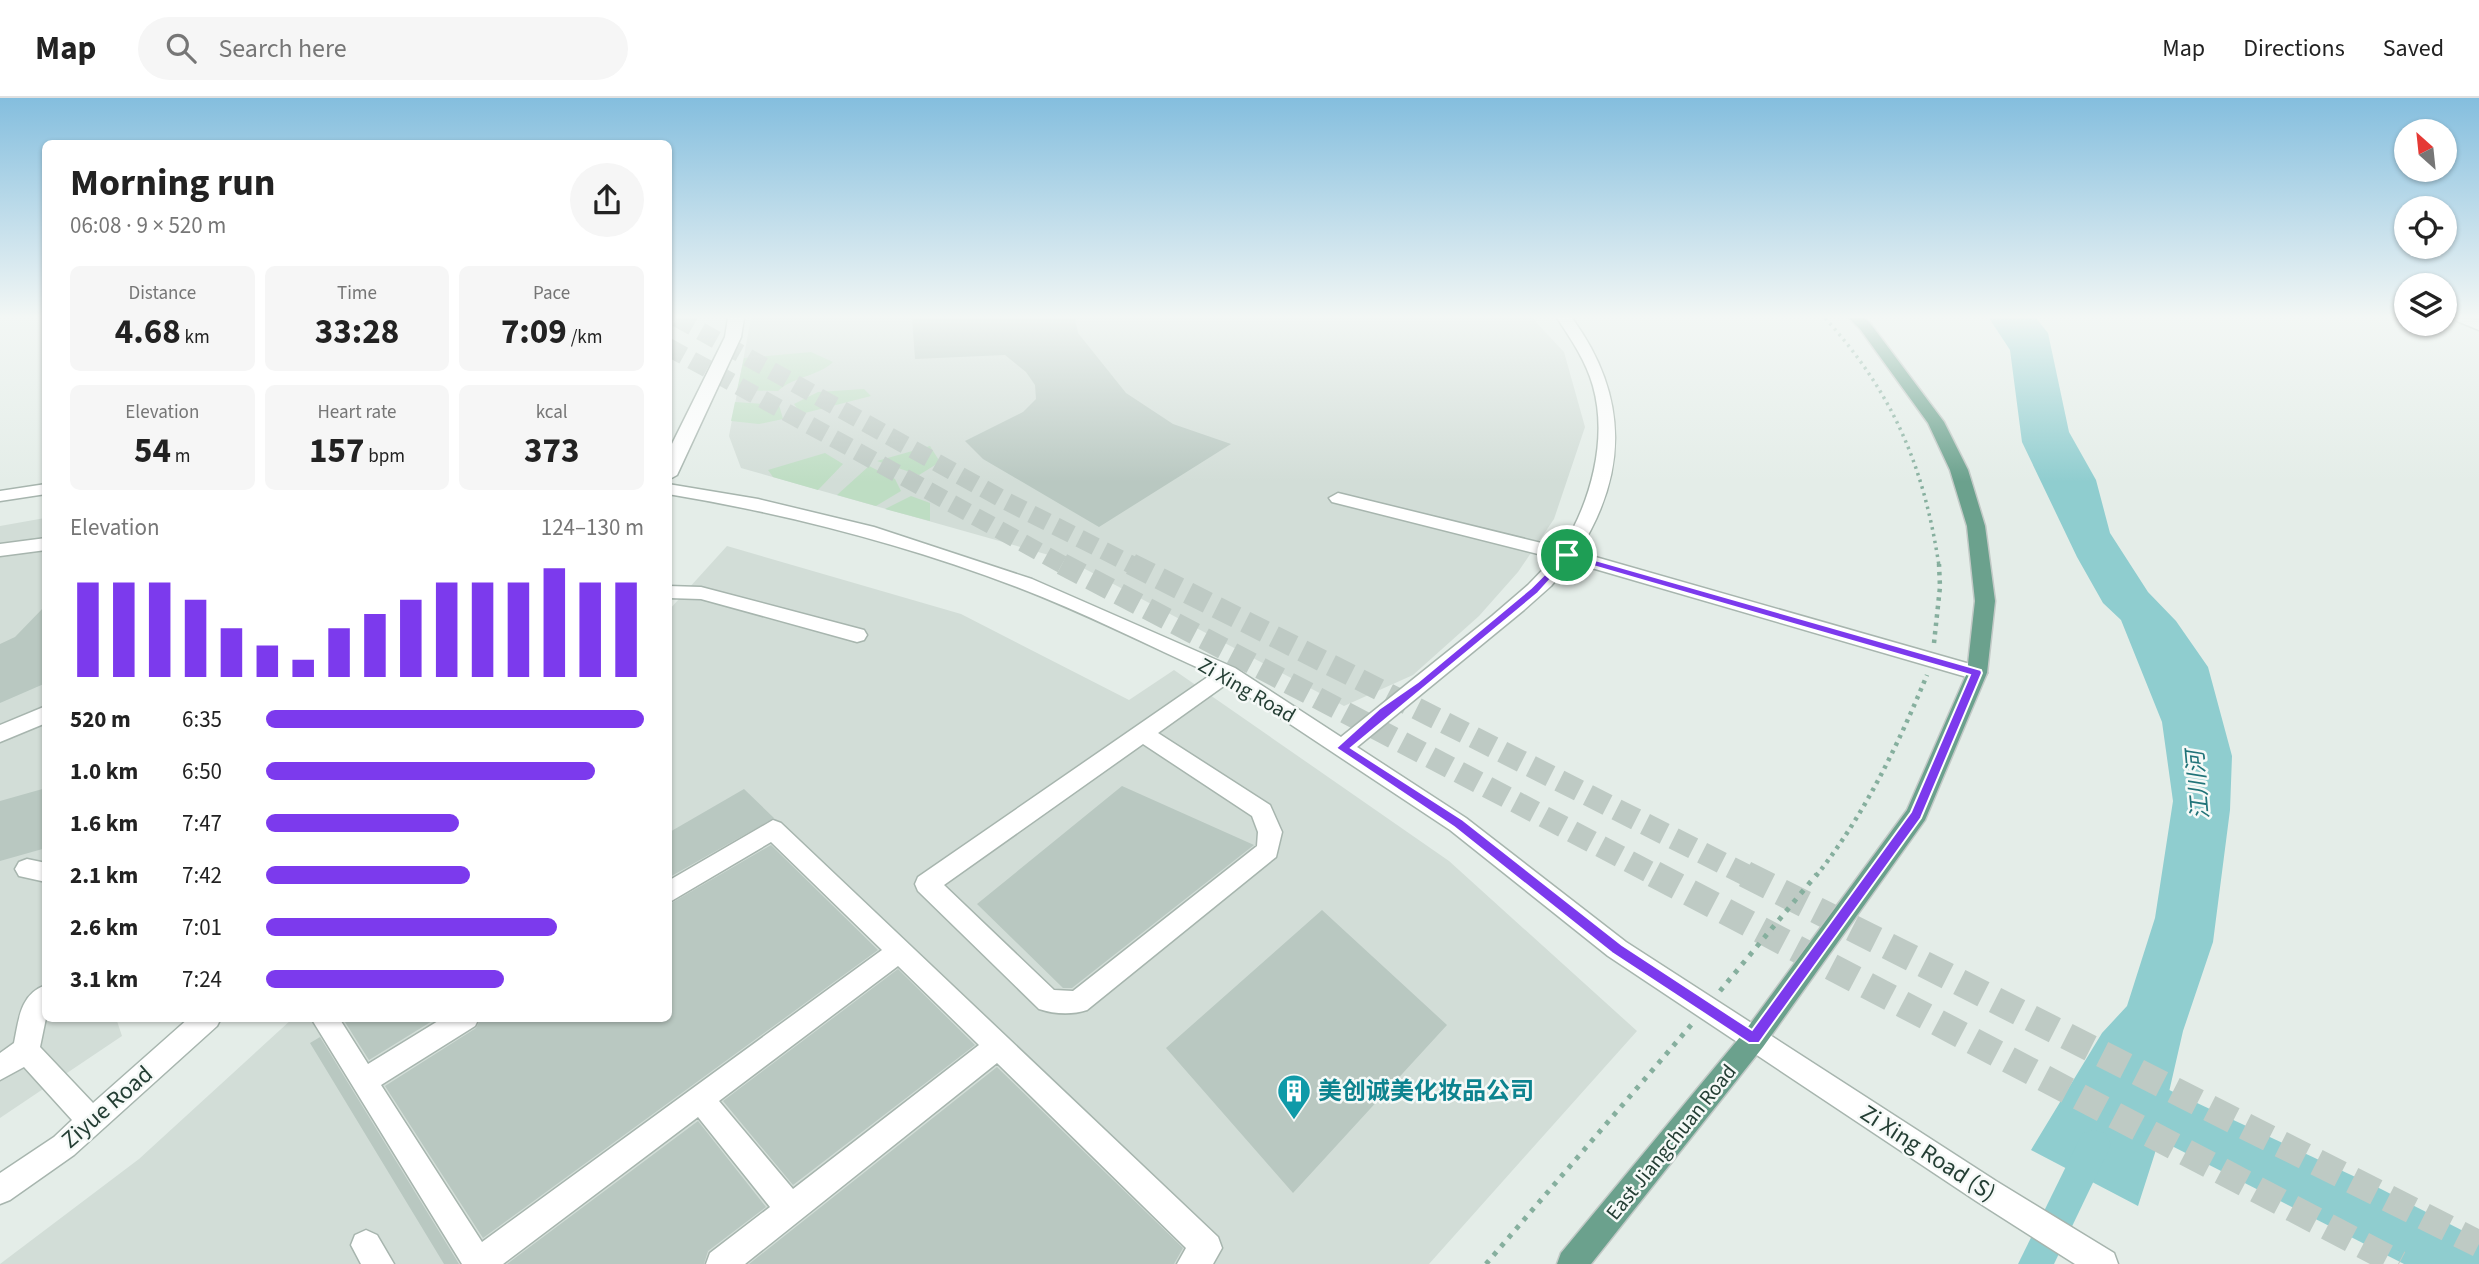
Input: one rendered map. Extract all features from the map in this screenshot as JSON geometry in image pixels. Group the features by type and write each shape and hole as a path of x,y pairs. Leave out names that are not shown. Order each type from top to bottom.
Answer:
{"main road":[{"name":"East Jiangchuan Road","path":"1572,1264 1754,1039 1917,814 1977,673 1985,601 1976,526 1959,470 1936,422 1899,372"}],"street":[{"path":"672,467 716,372"},
{"path":"1342,748 1525,598 1567,555 1597,500 1606,448 1608,414 1597,372"},
{"path":"0,496 42,490"},
{"name":"Zi Xing Road","path":"672,490 758,504 867,531 1025,583 1228,674 1458,824 1617,949 1754,1039"},
{"path":"1338,498 1567,555 1977,673"},
{"path":"0,550 42,545"},
{"path":"672,592 701,593 857,635"},
{"path":"1142,733 1262,811 1270,832 1268,850 1078,1002 1048,1001 927,884 1142,733 1228,674"},
{"path":"0,734 42,716"},
{"path":"672,891 773,829 1207,1248 1192,1264"},
{"path":"327,1022 479,1263 900,951"},
{"path":"0,1068 26,1051 35,1006 42,1000"},
{"name":"Ziyue Road","path":"0,1190 65,1146 203,1022"},
{"path":"364,1081 460,1022"},
{"name":"Zi Xing Road (S)","path":"1754,1039 2103,1264"},
{"path":"721,1264 998,1046"},
{"path":"26,1051 91,1121"},
{"path":"700,1099 791,1209"}],"path":[{"path":"1486,1264 1835,852 1897,747 1933,660 1940,577 1931,513 1913,453 1890,400 1870,372"}],"shaded area":[{"path":"741,372 1570,372 1585,427 1554,519 1518,572 1479,616 1413,675 1344,706 1070,561 741,468 729,436"},
{"path":"42,519 42,1022 117,1022 122,1036 0,1118 0,526"},
{"path":"727,546 961,614 1129,700 1174,670 1449,861 1637,1031 1429,1264 0,1264 139,1159 289,1022 672,1022 672,607"}],"green space":[{"path":"741,372 816,372 791,382 778,391 737,390"},
{"path":"864,389 871,396 801,414 794,404 818,392"},
{"path":"735,402 779,405 783,419 759,424 731,421"},
{"path":"930,446 940,462 919,475 877,461"},
{"path":"825,453 843,464 818,490 773,477 768,470"},
{"path":"869,466 895,479 901,491 876,506 837,495"},
{"path":"911,496 930,503 930,521 885,509"}],"water":[{"path":"2013,372 2056,372 2069,432 2096,480 2110,533 2148,592 2176,621 2208,667 2232,756 2230,810 2213,942 2183,1031 2155,1153 2138,1206 2031,1150 2102,1033 2127,1006 2155,918 2173,801 2162,722 2121,620 2103,603 2077,557 2022,442"}],"building":[{"path":"1026,372 1110,372 1126,393 1173,424 1231,444 1099,527 983,459 965,441 1023,412 1036,399 1035,385"},
{"path":"42,609 42,685 0,703 0,644 15,637"},
{"path":"1122,786 1254,845 1072,988 1063,988 977,904"},
{"path":"42,789 42,849 0,861 0,801"},
{"path":"744,789 774,818 672,876 672,831"},
{"path":"771,845 878,950 483,1238 385,1086 476,1028 479,1022 672,1022 672,903"},
{"name":"美创诚美化妆品公司","path":"1322,910 1447,1025 1293,1193 1166,1048"},
{"path":"898,969 975,1045 793,1185 723,1101"},
{"path":"345,1022 431,1022 369,1060"},
{"path":"320,1037 459,1264 444,1264 310,1043"},
{"path":"997,1067 1183,1248 1174,1264 749,1264"},
{"path":"698,1121 766,1207 708,1251 704,1264 507,1264"}],"waterway":[{"path":"2120,1092 2360,1209 2465,1264"},
{"name":"江川河","path":"2036,1264 2094,1145"}],"tunnel":[{"path":"714,372 1065,566"},
{"path":"775,372 1004,500 1134,566"},
{"path":"1062,564 1657,876"},
{"path":"1131,564 1748,876"},
{"path":"1654,874 2399,1264"},
{"path":"1745,874 2479,1244"}],"place":[{"name":"美创诚美化妆品公司","path":"1294,1121"}],"route":[{"path":"1567,555 1977,673 1917,814 1754,1039 1617,949 1458,824 1342,748 1384,712 1422,685 1534,590 1567,555"}]}
